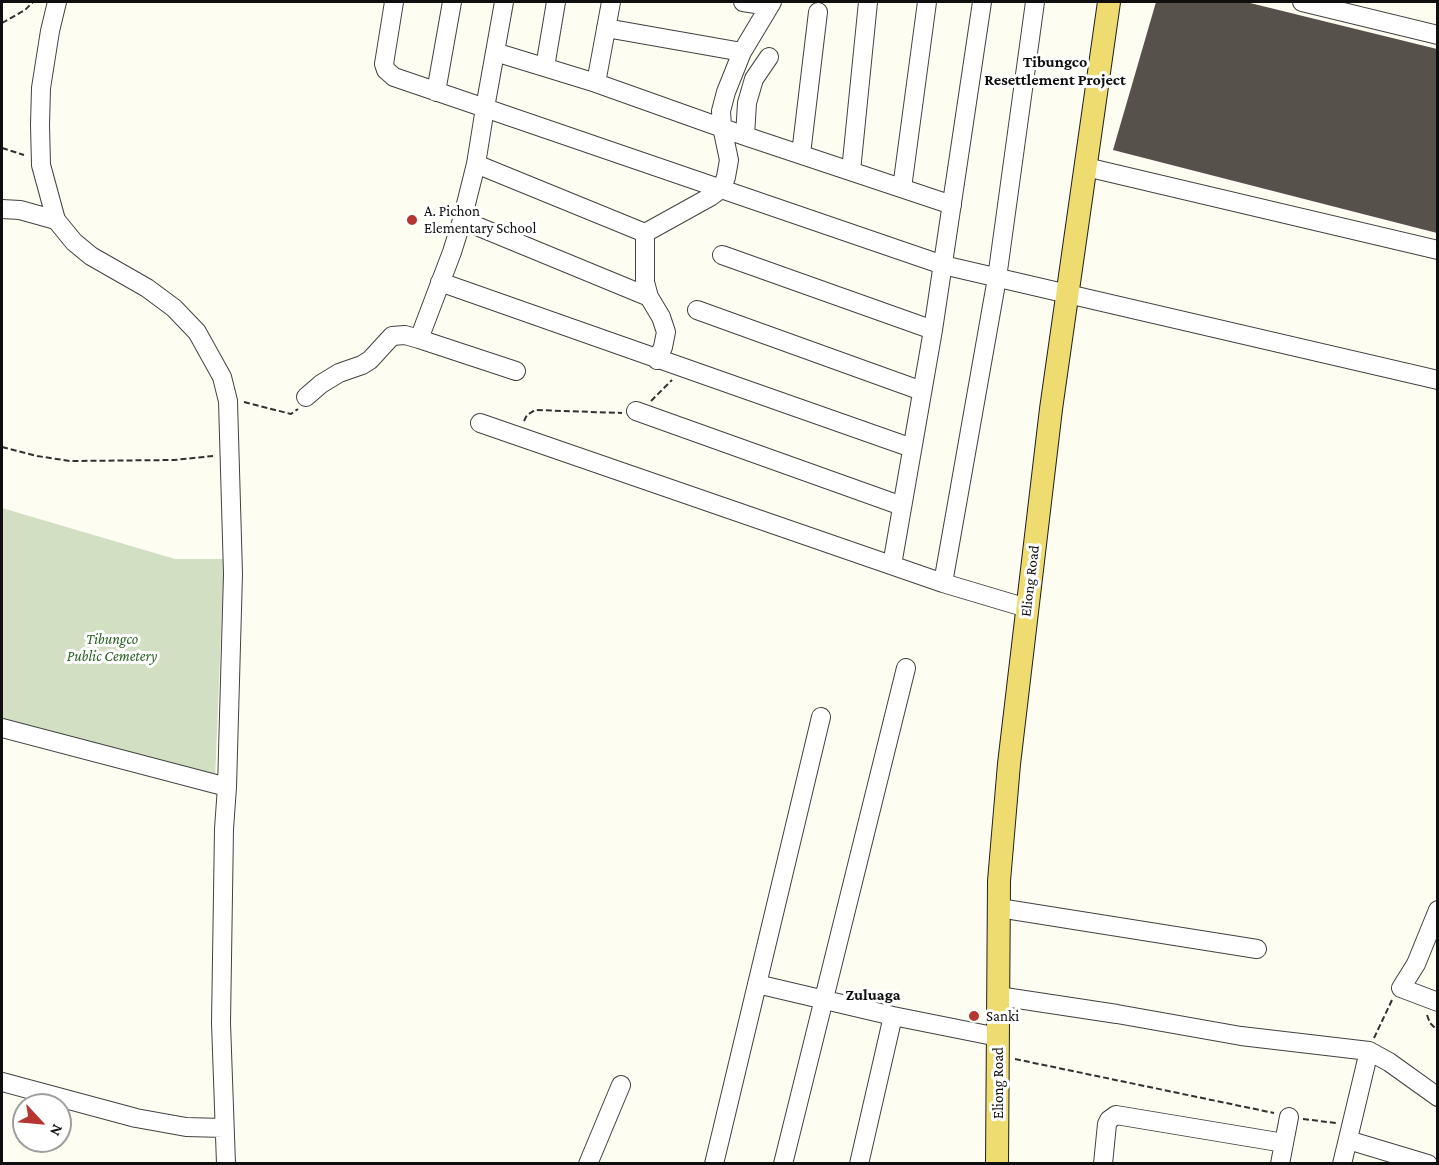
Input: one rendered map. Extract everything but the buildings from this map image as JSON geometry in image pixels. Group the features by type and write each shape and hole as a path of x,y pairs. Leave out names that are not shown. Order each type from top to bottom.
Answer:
{"main road":[{"name":"Eliong Road","path":"997,1164 999,908 1003,832 1027,608 1067,294 1108,2"}],"street":[{"path":"57,2 41,88 41,165 56,220 74,242 91,256 147,288 174,308 197,332 222,377 228,401 233,574 222,917 226,1164"},
{"path":"394,2 384,64 386,70 394,77 943,265 1437,380"},
{"path":"436,92 452,2"},
{"path":"419,339 462,220 476,164 504,2"},
{"path":"545,67 556,2"},
{"path":"596,83 611,2"},
{"path":"645,233 722,188 729,160 721,111 742,51 770,4 743,2"},
{"path":"851,171 868,2"},
{"path":"902,188 927,2"},
{"path":"892,565 933,330 982,2"},
{"path":"943,583 997,278 1035,2"},
{"path":"1302,2 1437,35"},
{"path":"801,154 818,12"},
{"path":"606,28 742,51"},
{"path":"495,52 596,83 952,206"},
{"path":"745,136 747,103 754,78 769,57"},
{"path":"476,164 645,233"},
{"path":"1086,167 1437,250"},
{"path":"2,209 20,210 56,220"},
{"path":"462,220 649,297"},
{"path":"645,233 645,282 649,297 661,317 666,332 657,360"},
{"path":"722,255 933,330"},
{"path":"440,282 912,448"},
{"path":"697,310 922,391"},
{"path":"306,397 339,373 370,360 392,336 405,334 516,371"},
{"path":"636,411 902,506"},
{"path":"480,423 943,583 1027,608"},
{"path":"783,1164 906,668"},
{"path":"714,1164 821,717"},
{"path":"2,728 227,787"},
{"path":"999,908 1257,949"},
{"path":"1437,910 1416,964 1401,988 1437,1002"},
{"path":"757,984 825,999 998,1047"},
{"path":"998,996 1241,1036 1369,1051 1398,1068 1437,1097"},
{"path":"859,1164 893,1017"},
{"path":"1342,1164 1369,1051"},
{"path":"2,1082 136,1118 186,1127 224,1128"},
{"path":"588,1164 621,1085"},
{"path":"1103,1164 1107,1124 1113,1117 1120,1115 1284,1143"},
{"path":"1280,1164 1289,1117"},
{"path":"1350,1133 1428,1164"}],"path":[{"path":"2,23 25,10 33,2"},
{"path":"2,148 27,156 41,165"},
{"path":"518,436 527,415 536,411 609,414 636,411 659,393 682,368"},
{"path":"228,401 291,414 306,397"},
{"path":"2,447 70,461 174,460 229,454"},
{"path":"1369,1051 1382,1018 1401,988"},
{"path":"998,1047 1350,1133"}],"green space":[{"name":"Tibungco Public Cemetery","path":"2,508 175,559 224,559 215,781 2,725"}],"place":[{"name":"A. Pichon Elementary School","path":"412,220"},
{"name":"Sanki","path":"974,1016"}],"district":[{"name":"Tibungco Resettlement Project","path":"1055,71"},
{"name":"Zuluaga","path":"873,995"}]}
